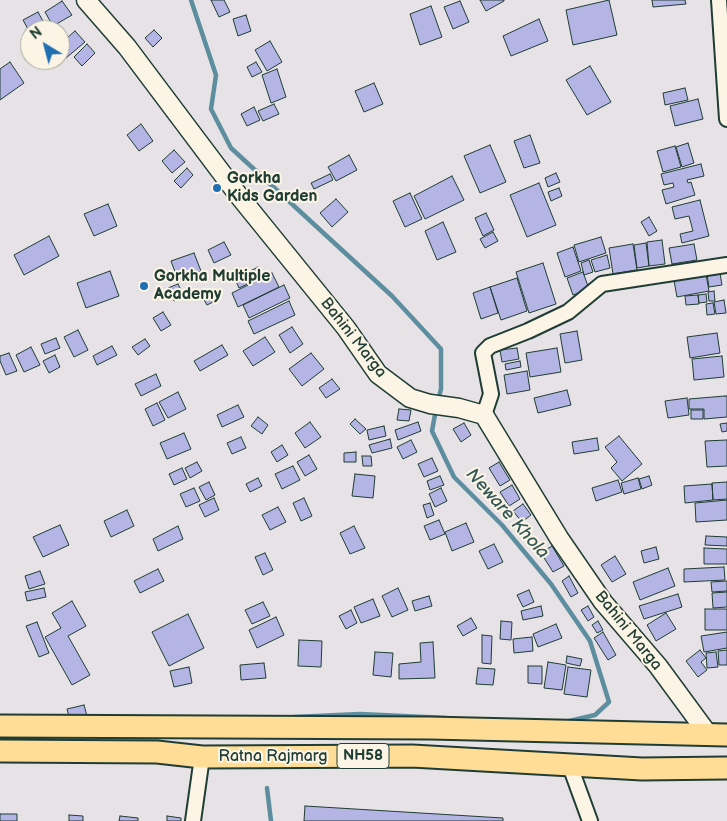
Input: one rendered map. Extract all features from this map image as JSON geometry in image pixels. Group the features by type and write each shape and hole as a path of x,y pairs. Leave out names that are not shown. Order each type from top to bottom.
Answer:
{"main road":[{"name":"Ratna Rajmarg","path":"0,726 430,728 720,735 721,757 726,768 642,769 412,756 202,757 156,752 0,751"}],"street":[{"name":"Bahini Marga","path":"86,0 127,47 239,196 346,328 378,374 410,398 484,415 559,538 603,602 720,735"},
{"path":"719,0 727,119"},
{"path":"484,415 491,394 483,353 490,346 568,312 602,284 727,265"},
{"path":"193,821 202,757"},
{"path":"570,766 590,821"}],"building":[{"path":"211,0 224,0 230,12 219,17"},
{"path":"480,0 504,0 504,1 486,11"},
{"path":"609,0 617,35 573,45 566,10"},
{"path":"652,0 685,0 686,4 653,7"},
{"path":"62,1 72,15 63,20 50,20 45,12"},
{"path":"460,1 469,22 453,29 444,7"},
{"path":"431,6 442,37 420,45 410,14"},
{"path":"38,12 42,20 23,20"},
{"path":"246,15 251,31 238,36 233,19"},
{"path":"539,19 548,41 511,56 503,36"},
{"path":"154,30 162,38 153,47 145,38"},
{"path":"75,31 85,42 70,55 70,35"},
{"path":"270,41 282,62 267,71 255,50"},
{"path":"87,44 95,53 82,66 74,57"},
{"path":"10,62 24,83 0,100 0,69"},
{"path":"256,62 262,72 252,77 247,67"},
{"path":"590,66 611,102 587,115 566,80"},
{"path":"277,69 286,97 271,103 262,75"},
{"path":"374,83 383,104 364,112 355,91"},
{"path":"685,88 688,100 665,105 663,93"},
{"path":"698,99 703,119 675,126 670,106"},
{"path":"274,104 279,114 263,121 258,111"},
{"path":"254,107 260,120 247,126 241,114"},
{"path":"141,124 153,141 139,151 127,135"},
{"path":"530,135 540,163 524,168 514,141"},
{"path":"688,143 694,163 682,167 676,147"},
{"path":"490,145 506,182 480,193 464,156"},
{"path":"675,146 681,167 663,172 657,151"},
{"path":"174,150 185,162 172,173 162,161"},
{"path":"349,155 357,170 336,181 328,167"},
{"path":"701,164 704,176 687,180 688,183 691,182 695,195 666,204 662,190 674,187 673,183 664,185 661,174"},
{"path":"187,168 193,175 181,188 174,181"},
{"path":"556,173 560,182 548,187 545,178"},
{"path":"330,174 333,180 314,189 311,183"},
{"path":"452,176 464,200 425,219 414,196"},
{"path":"539,183 556,225 527,237 510,195"},
{"path":"559,188 562,196 551,201 548,192"},
{"path":"410,193 422,219 405,227 393,201"},
{"path":"336,199 348,212 332,227 320,213"},
{"path":"700,200 709,236 682,243 680,234 693,231 689,216 675,219 672,207"},
{"path":"108,204 117,226 94,236 84,214"},
{"path":"486,213 494,230 483,236 475,218"},
{"path":"649,217 657,231 649,236 641,222"},
{"path":"443,222 456,252 437,260 425,231"},
{"path":"493,232 498,241 485,248 480,239"},
{"path":"49,236 59,256 24,275 14,255"},
{"path":"601,237 606,253 579,262 574,245"},
{"path":"662,240 665,264 649,266 647,242"},
{"path":"224,242 231,255 214,263 208,250"},
{"path":"646,243 649,266 637,268 634,245"},
{"path":"633,244 637,270 613,274 609,248"},
{"path":"694,244 697,260 672,264 669,248"},
{"path":"573,247 581,271 565,277 557,253"},
{"path":"194,253 201,271 178,280 171,261"},
{"path":"607,255 610,268 595,272 591,260"},
{"path":"589,260 593,272 584,275 581,263"},
{"path":"543,263 556,304 529,313 516,272"},
{"path":"258,267 263,277 239,288 235,279"},
{"path":"719,267 722,285 709,287 706,268"},
{"path":"705,269 709,291 677,297 673,275"},
{"path":"110,271 119,296 86,308 77,283"},
{"path":"583,272 589,289 573,295 567,278"},
{"path":"272,273 279,287 238,307 232,293"},
{"path":"517,278 527,311 501,320 490,287"},
{"path":"178,284 184,296 174,301 168,288"},
{"path":"284,285 290,298 249,318 243,305"},
{"path":"490,287 498,313 481,319 473,293"},
{"path":"714,291 715,301 709,301 708,292"},
{"path":"209,293 213,302 207,305 202,296"},
{"path":"706,294 707,302 699,303 698,295"},
{"path":"698,295 699,304 686,305 685,296"},
{"path":"724,300 726,313 716,314 714,302"},
{"path":"289,301 295,315 254,334 248,321"},
{"path":"713,303 715,314 707,315 706,304"},
{"path":"163,312 171,325 161,331 153,318"},
{"path":"292,327 303,344 290,353 279,335"},
{"path":"78,330 88,350 74,357 64,337"},
{"path":"577,331 582,360 565,363 560,334"},
{"path":"717,333 720,353 690,358 687,337"},
{"path":"265,337 275,352 253,366 243,351"},
{"path":"56,338 60,348 45,354 41,344"},
{"path":"145,339 150,346 138,355 132,347"},
{"path":"222,345 228,355 200,371 194,361"},
{"path":"112,346 117,355 97,365 93,356"},
{"path":"31,347 40,365 24,372 16,355"},
{"path":"517,348 519,359 502,362 500,350"},
{"path":"557,348 561,372 530,377 526,353"},
{"path":"9,353 17,371 6,375 0,361 0,356"},
{"path":"311,353 324,369 302,386 289,369"},
{"path":"55,355 60,367 49,373 43,361"},
{"path":"722,356 724,377 694,380 692,359"},
{"path":"520,361 521,367 506,370 505,364"},
{"path":"527,371 530,390 507,394 504,375"},
{"path":"156,374 161,386 141,396 135,384"},
{"path":"332,379 340,389 326,398 319,388"},
{"path":"567,390 571,405 538,413 534,398"},
{"path":"178,392 186,409 168,418 159,402"},
{"path":"727,396 727,417 704,419 704,409 689,409 689,399"},
{"path":"687,398 689,415 668,418 665,401"},
{"path":"157,403 165,420 153,426 145,409"},
{"path":"238,405 244,417 222,427 217,415"},
{"path":"399,409 411,410 409,421 397,420"},
{"path":"691,410 703,410 703,419 691,419"},
{"path":"258,417 268,425 262,434 251,426"},
{"path":"355,419 366,429 360,434 350,424"},
{"path":"310,422 321,437 305,448 295,433"},
{"path":"418,422 421,431 398,440 395,430"},
{"path":"464,423 471,435 461,442 453,429"},
{"path":"727,423 727,431 722,432 720,424"},
{"path":"384,426 386,436 369,440 367,430"},
{"path":"184,433 191,449 167,459 160,443"},
{"path":"619,436 642,464 622,481 611,468 617,462 605,447"},
{"path":"241,437 246,448 232,454 227,443"},
{"path":"597,438 599,450 574,454 572,442"},
{"path":"390,439 392,448 372,453 369,445"},
{"path":"411,440 417,452 403,459 397,447"},
{"path":"727,440 727,466 707,467 705,441"},
{"path":"282,445 288,455 277,462 271,452"},
{"path":"356,452 356,462 344,462 344,453"},
{"path":"309,455 317,469 305,476 297,462"},
{"path":"362,456 371,456 372,466 363,466"},
{"path":"432,458 438,471 424,477 418,464"},
{"path":"197,462 202,471 190,478 185,468"},
{"path":"499,462 510,480 500,486 489,468"},
{"path":"293,466 300,480 282,489 275,474"},
{"path":"182,468 187,479 174,485 169,474"},
{"path":"355,474 375,476 373,498 352,496"},
{"path":"440,476 444,485 430,490 427,481"},
{"path":"649,476 652,485 642,489 639,479"},
{"path":"258,478 262,486 250,492 246,484"},
{"path":"638,478 641,489 624,494 621,483"},
{"path":"618,480 622,492 596,501 592,488"},
{"path":"209,482 215,495 206,500 199,487"},
{"path":"727,482 727,499 713,500 712,483"},
{"path":"712,484 713,500 685,503 684,486"},
{"path":"512,485 520,499 509,506 500,492"},
{"path":"194,488 200,501 186,507 180,494"},
{"path":"441,488 447,501 435,507 429,494"},
{"path":"214,498 219,510 205,517 199,505"},
{"path":"304,498 312,516 301,521 293,503"},
{"path":"727,500 727,520 696,522 695,503"},
{"path":"430,503 434,515 427,518 423,505"},
{"path":"523,504 531,515 522,522 513,511"},
{"path":"278,507 286,522 270,530 262,515"},
{"path":"127,510 134,526 111,537 104,521"},
{"path":"439,520 445,534 430,540 424,526"},
{"path":"466,523 474,542 452,551 445,532"},
{"path":"60,525 69,545 43,557 33,537"},
{"path":"178,526 183,539 158,551 153,539"},
{"path":"354,526 365,548 350,554 340,533"},
{"path":"706,536 727,537 727,546 705,545"},
{"path":"494,544 503,562 488,569 479,551"},
{"path":"552,546 564,566 553,572 541,553"},
{"path":"656,547 659,559 644,563 641,551"},
{"path":"704,548 727,549 727,564 704,564"},
{"path":"265,553 273,570 263,575 255,557"},
{"path":"615,556 626,574 612,582 601,565"},
{"path":"724,567 725,580 684,582 684,569"},
{"path":"668,568 675,586 640,600 633,582"},
{"path":"158,569 164,581 140,593 134,581"},
{"path":"40,571 45,584 29,589 25,576"},
{"path":"569,576 578,593 571,597 562,581"},
{"path":"727,581 727,591 712,592 711,582"},
{"path":"44,588 46,597 27,601 25,592"},
{"path":"398,588 408,610 392,617 382,596"},
{"path":"529,590 534,602 523,607 517,595"},
{"path":"727,592 727,607 713,608 712,593"},
{"path":"678,594 682,607 644,619 639,606"},
{"path":"429,596 432,606 415,611 412,601"},
{"path":"373,599 380,616 361,623 354,607"},
{"path":"72,601 86,626 68,636 90,675 72,685 45,637 61,628 52,613"},
{"path":"263,602 270,616 252,624 245,610"},
{"path":"541,606 543,616 523,620 521,611"},
{"path":"588,606 594,617 588,621 581,610"},
{"path":"705,609 727,609 727,630 705,630"},
{"path":"351,610 357,623 346,629 339,616"},
{"path":"666,613 676,629 656,641 647,625"},
{"path":"188,614 204,648 169,666 152,632"},
{"path":"276,617 284,635 257,648 249,630"},
{"path":"471,618 477,628 463,636 457,626"},
{"path":"501,621 512,622 511,640 500,639"},
{"path":"598,621 603,630 597,633 592,625"},
{"path":"37,622 49,653 39,657 26,626"},
{"path":"556,624 562,638 538,647 533,634"},
{"path":"603,632 616,655 608,660 594,638"},
{"path":"727,632 727,648 704,652 701,636"},
{"path":"482,635 492,636 491,664 482,663"},
{"path":"532,637 533,651 514,653 513,639"},
{"path":"299,640 322,641 321,667 298,666"},
{"path":"433,642 435,678 399,679 399,664 421,662 420,643"},
{"path":"700,650 706,658 701,662 707,670 698,677 686,661"},
{"path":"727,650 727,665 719,665 718,651"},
{"path":"375,652 393,653 391,677 373,675"},
{"path":"716,652 718,667 707,668 706,653"},
{"path":"567,656 582,659 580,666 566,663"},
{"path":"548,662 566,665 562,690 544,688"},
{"path":"264,663 266,678 241,680 240,665"},
{"path":"528,666 542,666 542,684 528,683"},
{"path":"189,667 192,683 174,687 170,671"},
{"path":"568,667 591,670 587,697 564,694"},
{"path":"478,668 495,669 493,685 476,684"},
{"path":"84,705 87,716 70,721 67,709"},
{"path":"305,806 503,818 503,821 304,821"},
{"path":"0,814 17,814 17,821 0,821"},
{"path":"69,815 83,816 83,821 69,821"},
{"path":"120,816 138,818 138,821 119,821"},
{"path":"167,816 181,818 181,821 167,821"}],"waterway":[{"name":"Neware Khola","path":"191,0 216,75 211,109 231,148 392,296 441,349 441,389 438,401"},
{"name":"Neware Khola","path":"436,409 432,431 454,477 502,525 551,584 590,641 609,702 595,715 565,722"},
{"name":"Neware Khola","path":"294,717 360,714 446,718"},
{"name":"Neware Khola","path":"267,788 271,821"}],"place":[{"name":"Gorkha Kids Garden","path":"217,188"},
{"name":"Gorkha Multiple Academy","path":"144,286"}]}
